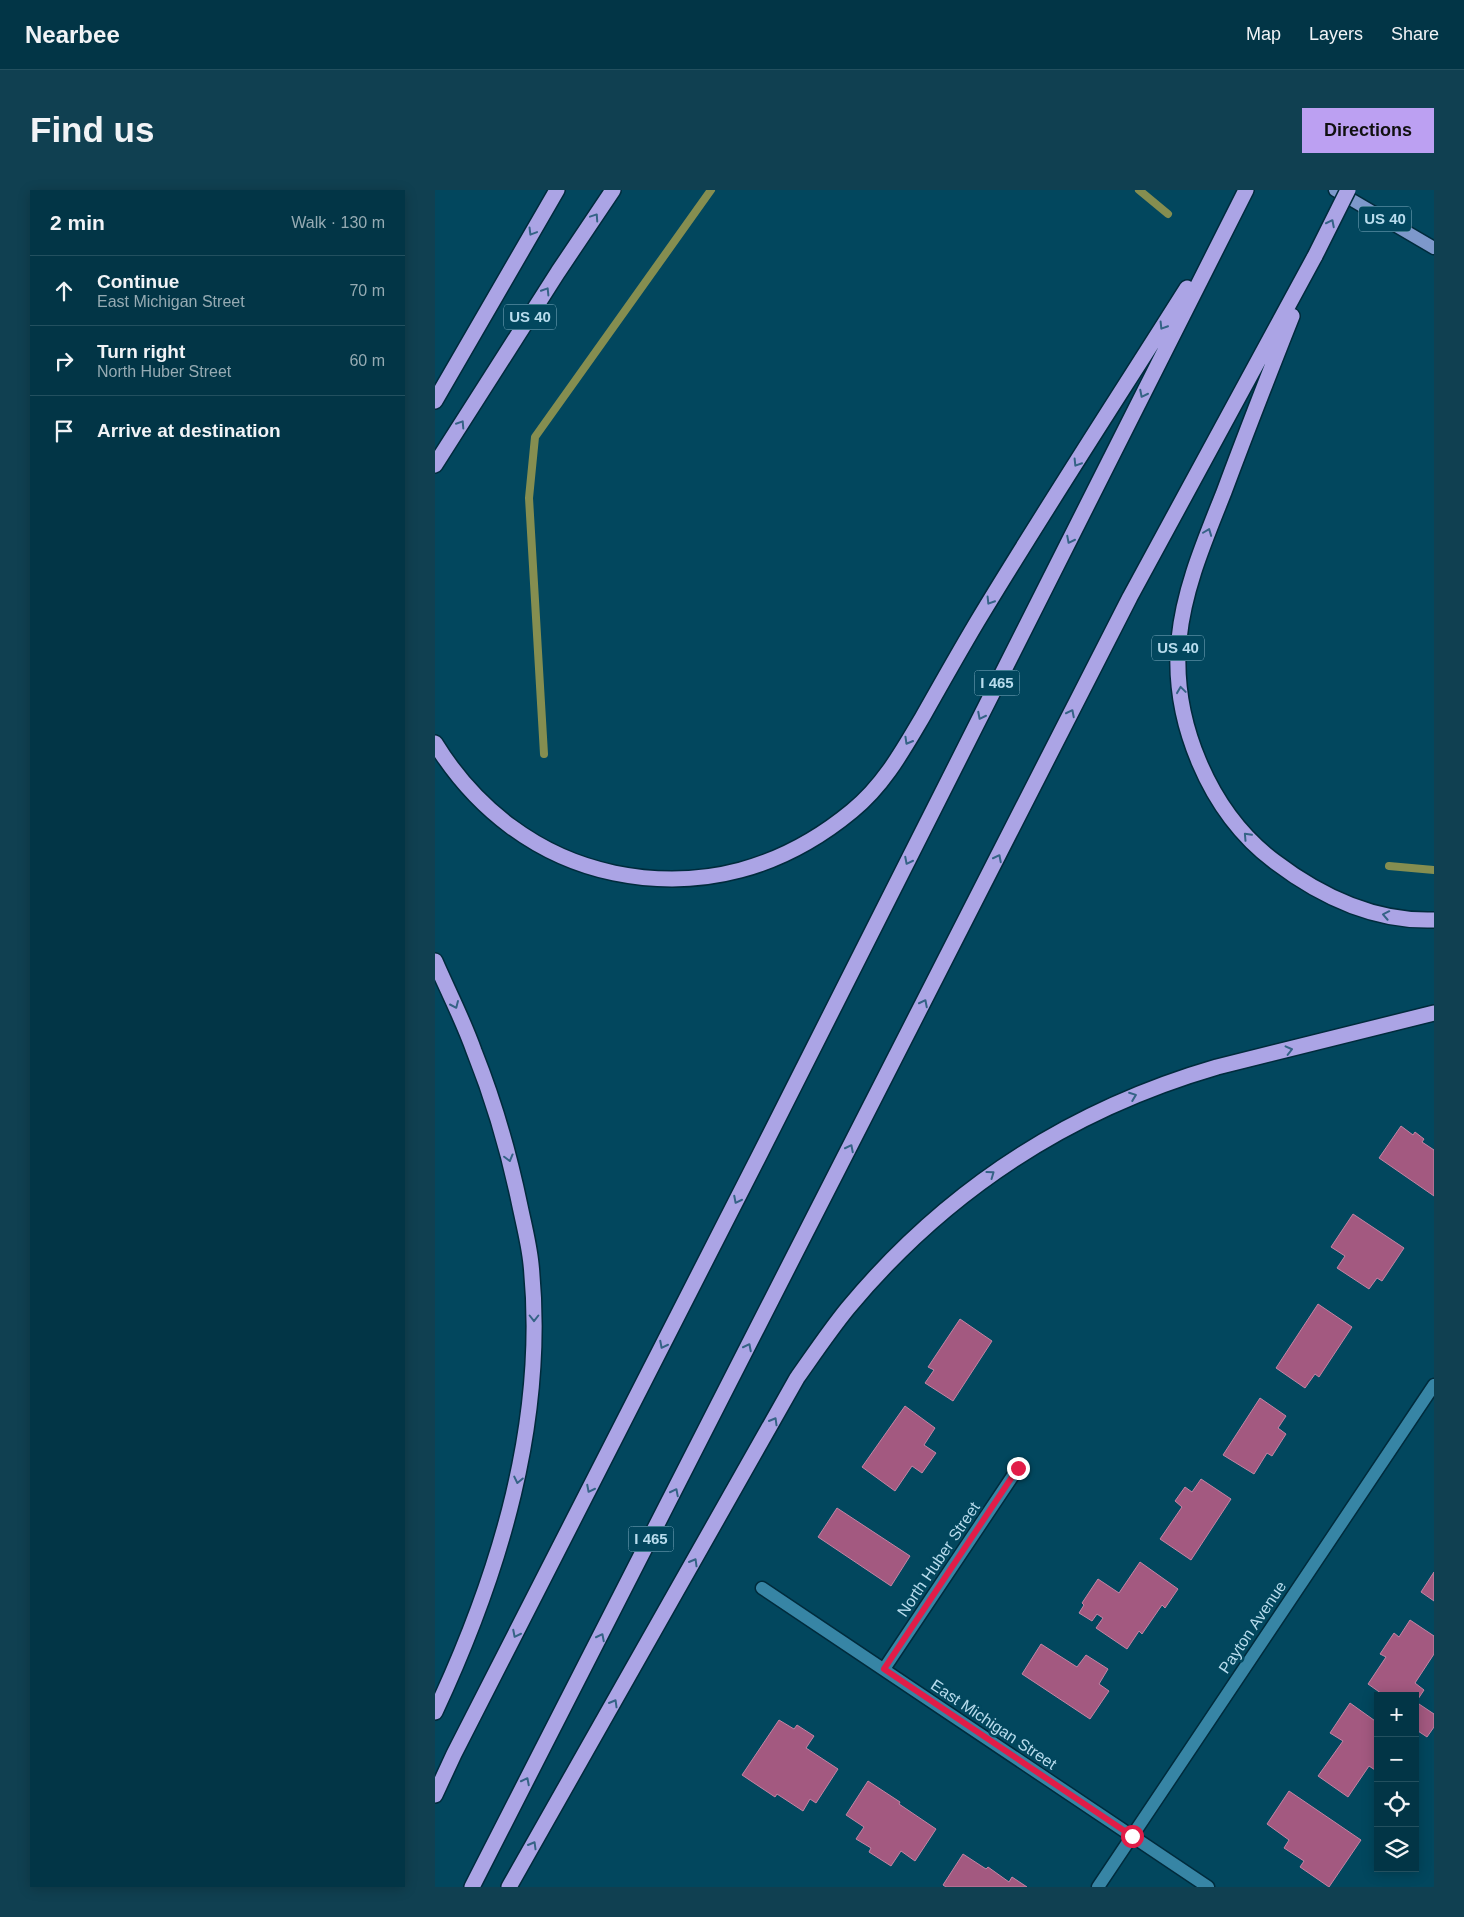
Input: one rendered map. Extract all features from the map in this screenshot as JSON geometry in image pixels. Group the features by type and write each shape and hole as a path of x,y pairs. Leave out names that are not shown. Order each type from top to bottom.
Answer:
{"highway":[{"path":"435,401 557,190"},
{"name":"US 40","path":"435,465 558,272 613,190"},
{"name":"I 465","path":"435,1795 454,1754 759,1156 1246,190"},
{"name":"I 465","path":"472,1887 1130,597 1315,256 1348,190"},
{"path":"435,743 455,773 483,804 516,832 554,854 605,871 657,879 717,875 751,868 785,856 822,834 864,800 891,770 977,623 1235,210"},
{"name":"US 40","path":"1315,256 1191,580 1179,640 1178,664 1182,701 1196,754 1212,788 1232,819 1266,855 1307,884 1358,908 1387,916 1434,920"},
{"path":"435,961 474,1049 503,1133 531,1262 534,1331 531,1390 525,1435 508,1521 482,1600 435,1712"},
{"path":"509,1887 797,1378 847,1309 871,1281 914,1239 952,1204 1013,1159 1067,1128 1127,1099 1217,1067 1434,1013"}],"main road":[{"name":"US 40","path":"1335,190 1434,248"}],"street":[{"name":"Payton Avenue","path":"1098,1887 1434,1385"},
{"name":"North Huber Street","path":"884,1669 1018,1468"},
{"name":"East Michigan Street","path":"762,1588 1208,1887"}],"building":[{"path":"1401,1126 1413,1135 1415,1132 1424,1139 1422,1142 1434,1150 1434,1196 1379,1158"},
{"path":"1353,1214 1404,1248 1382,1281 1377,1278 1369,1289 1337,1268 1345,1256 1331,1247"},
{"path":"1318,1304 1352,1327 1319,1377 1315,1374 1305,1388 1276,1368"},
{"path":"960,1319 992,1341 953,1401 925,1383 934,1370 928,1367"},
{"path":"1260,1398 1286,1416 1278,1428 1286,1434 1272,1456 1267,1453 1254,1474 1223,1455"},
{"path":"905,1406 935,1428 924,1445 936,1453 922,1473 912,1466 895,1491 862,1467"},
{"path":"1201,1479 1231,1499 1191,1560 1160,1539 1182,1507 1175,1501 1185,1487 1192,1492"},
{"path":"837,1508 910,1556 891,1586 818,1537"},
{"path":"1140,1562 1178,1589 1165,1608 1162,1605 1142,1634 1139,1631 1127,1649 1096,1628 1103,1618 1097,1614 1092,1621 1079,1613 1084,1605 1082,1603 1098,1579 1119,1593"},
{"path":"1434,1572 1434,1601 1421,1592"},
{"path":"1410,1620 1434,1636 1434,1654 1415,1683 1424,1690 1419,1698 1419,1692 1379,1692 1368,1684 1386,1657 1380,1654 1394,1633 1399,1637"},
{"path":"1041,1644 1077,1667 1086,1655 1108,1669 1099,1684 1109,1691 1090,1719 1022,1674"},
{"path":"1350,1703 1374,1720 1374,1769 1369,1766 1348,1797 1318,1776 1343,1741 1330,1733"},
{"path":"1419,1704 1434,1714 1434,1727 1427,1737 1419,1732"},
{"path":"779,1720 794,1729 797,1725 814,1736 806,1748 838,1769 816,1803 810,1799 803,1811 777,1794 775,1797 742,1775"},
{"path":"868,1781 936,1829 915,1861 901,1851 891,1866 869,1852 871,1848 856,1839 864,1827 846,1815"},
{"path":"1289,1791 1361,1840 1329,1887 1300,1867 1304,1861 1284,1848 1289,1840 1267,1824"},
{"path":"963,1854 986,1869 988,1867 1009,1882 1012,1877 1027,1887 946,1887 943,1885"}],"waterway":[{"path":"544,754 529,498 535,437 711,190"},
{"path":"1139,190 1168,214"},
{"path":"1389,866 1434,870"}],"route":[{"path":"1018,1468 884,1669 1132,1836"}]}
